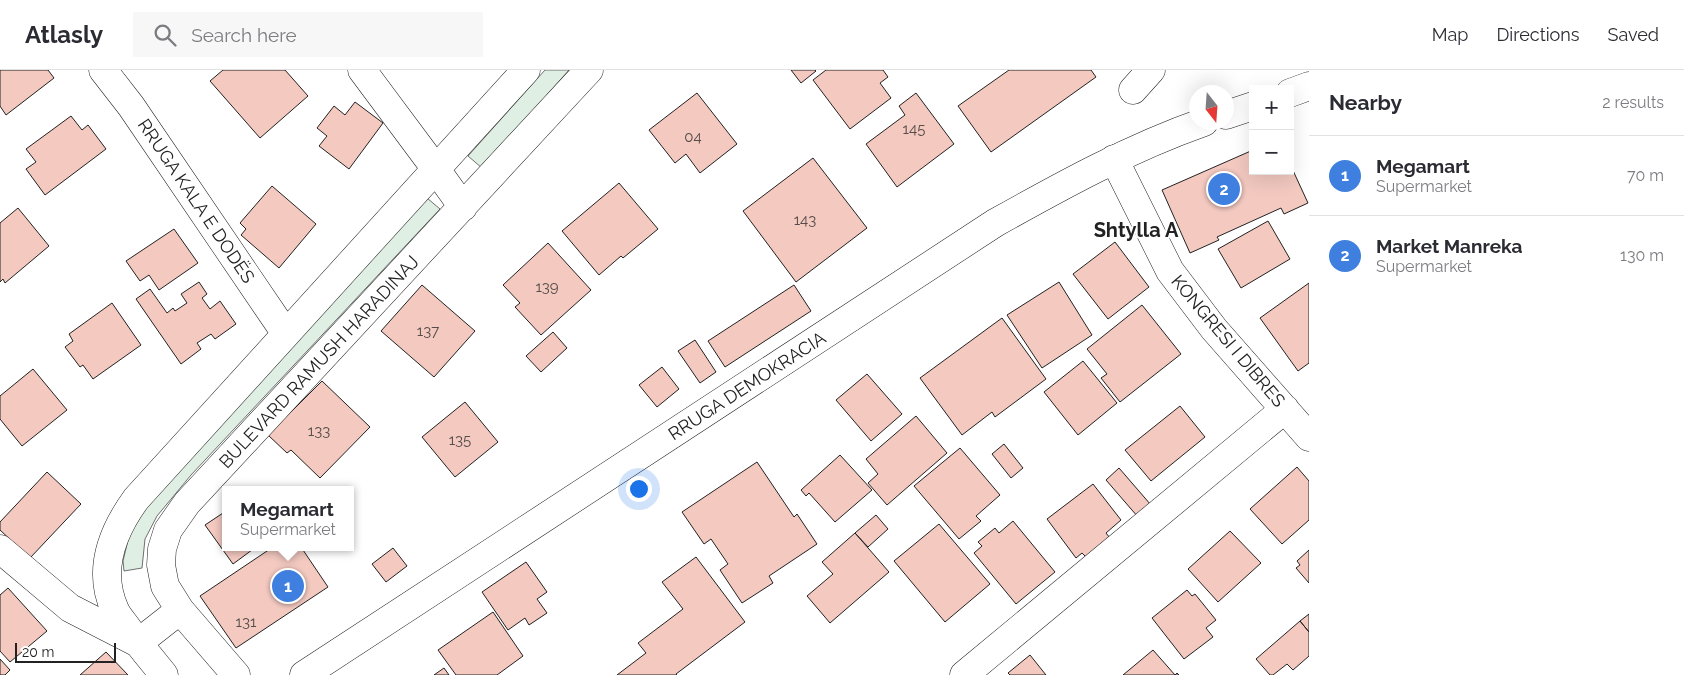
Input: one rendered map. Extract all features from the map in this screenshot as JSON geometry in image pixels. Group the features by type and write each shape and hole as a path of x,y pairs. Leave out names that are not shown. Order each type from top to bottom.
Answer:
{"street":[{"name":"RRUGA KALA E DODËS","path":"103,70 131,106 286,334"},
{"path":"362,70 463,207"},
{"path":"164,675 115,612 109,594 106,575 108,557 118,526 136,499 526,70"},
{"name":"BULEVARD RAMUSH HARADINAJ","path":"236,675 180,610 165,586 161,565 162,549 168,530 176,518 589,70"},
{"path":"1133,90 1151,70"},
{"path":"1294,92 1309,86"},
{"path":"1234,112 1249,107"},
{"name":"RRUGA DEMOKRACIA","path":"304,675 995,223 1058,187 1114,159 1189,128"},
{"name":"KONGRESI I DIBRES","path":"1114,159 1170,270 1214,328 1309,437"},
{"path":"964,675 1285,409"},
{"path":"0,549 70,608 138,643"},
{"path":"138,643 180,610"}],"green space":[{"path":"545,70 569,70 482,168 468,156"},
{"path":"427,198 440,209 191,475 157,516 145,539 142,568 124,571 123,561 129,536 139,515 200,442 367,265"}],"building":[{"path":"0,70 48,70 54,78 6,115 0,106"},
{"path":"223,70 285,70 308,96 260,138 210,81"},
{"path":"791,70 815,70 816,71 801,83"},
{"path":"826,70 883,70 888,77 880,83 891,98 850,129 813,80"},
{"path":"1009,70 1091,70 1096,77 991,152 958,106"},
{"path":"697,93 737,144 700,173 686,154 675,163 649,130"},
{"path":"916,93 954,144 897,187 866,144 905,115 899,106"},
{"path":"355,102 383,123 349,169 319,146 327,136 317,128 334,106 345,115"},
{"path":"71,116 82,130 88,125 106,149 45,195 26,169 36,162 26,149"},
{"path":"1249,152 1249,175 1294,175 1294,173 1308,203 1284,214 1281,208 1217,237 1219,240 1190,253 1162,190"},
{"path":"813,158 867,228 796,282 743,211"},
{"path":"619,183 658,229 599,275 562,231"},
{"path":"272,186 316,224 279,268 241,235 246,229 240,223"},
{"path":"18,208 49,246 5,283 3,279 0,282 0,223"},
{"path":"1268,221 1290,259 1241,288 1218,249"},
{"path":"174,229 198,263 159,290 149,275 140,281 126,261"},
{"path":"1115,242 1149,287 1108,319 1073,274"},
{"path":"548,243 591,290 541,335 515,307 520,303 503,285"},
{"path":"199,282 207,294 202,298 210,309 220,301 236,324 215,339 211,334 197,343 201,349 181,364 136,299 150,289 167,313 173,308 175,311 187,303 181,294"},
{"path":"1059,282 1092,335 1042,368 1007,315"},
{"path":"1309,283 1309,363 1298,371 1260,318"},
{"path":"422,285 475,331 434,377 381,331"},
{"path":"794,285 811,311 725,367 708,341"},
{"path":"112,303 141,345 93,379 83,365 80,367 65,347 73,341 69,334"},
{"path":"1142,305 1181,354 1120,402 1101,378 1107,374 1087,349"},
{"path":"1002,318 1046,379 995,417 992,412 962,435 920,378"},
{"path":"553,332 567,348 541,372 526,356"},
{"path":"695,340 716,372 700,383 678,351"},
{"path":"1083,361 1117,403 1078,435 1044,392"},
{"path":"662,367 679,389 657,407 639,385"},
{"path":"33,369 67,410 22,446 0,419 0,396"},
{"path":"867,374 902,414 871,441 836,400"},
{"path":"322,381 370,427 320,478 291,450 287,453 268,435"},
{"path":"465,402 498,442 455,477 422,437"},
{"path":"1180,406 1205,437 1151,481 1125,450"},
{"path":"916,416 947,453 887,505 868,483 878,474 866,459"},
{"path":"1004,444 1023,468 1011,478 992,454"},
{"path":"960,448 1000,495 976,516 981,521 959,539 914,486"},
{"path":"840,455 872,490 835,522 809,493 806,496 801,490"},
{"path":"757,462 794,517 797,514 817,544 769,576 773,583 742,603 720,570 728,564 711,539 704,544 682,512"},
{"path":"1297,467 1309,481 1309,520 1282,544 1250,509"},
{"path":"1119,468 1151,505 1138,517 1106,480"},
{"path":"47,472 81,504 30,558 0,530 0,522"},
{"path":"1093,484 1121,520 1106,533 1110,538 1086,557 1082,553 1076,558 1047,519"},
{"path":"222,514 222,549 205,525"},
{"path":"876,515 888,529 868,547 855,533"},
{"path":"1013,521 1055,572 1016,604 974,553 982,546 978,542 995,528 999,533"},
{"path":"939,524 990,584 945,622 894,561"},
{"path":"1230,531 1261,563 1218,602 1188,569"},
{"path":"855,533 889,572 830,623 807,596 833,574 822,562"},
{"path":"393,548 407,566 386,582 372,564"},
{"path":"1309,550 1309,583 1296,568 1300,565 1297,561"},
{"path":"224,551 251,551 233,564"},
{"path":"267,551 304,551 328,587 236,648 200,596"},
{"path":"696,557 745,622 677,675 617,675 646,653 638,643 683,609 662,582"},
{"path":"526,562 547,592 537,599 547,613 529,625 525,618 508,630 482,592"},
{"path":"8,588 47,631 10,662 0,651 0,595"},
{"path":"1187,590 1192,596 1195,594 1216,620 1206,628 1213,637 1184,659 1152,618"},
{"path":"493,612 523,656 497,675 456,675 438,650"},
{"path":"1309,614 1309,632 1300,621"},
{"path":"1300,621 1309,632 1309,656 1293,670 1287,664 1273,675 1270,675 1256,659"},
{"path":"1153,650 1175,675 1123,675"},
{"path":"106,652 128,675 80,675"},
{"path":"1030,655 1046,675 1010,675 1008,673"},
{"path":"0,659 10,670 5,675 0,675"},
{"path":"444,668 449,675 434,675"}],"place":[{"name":"Market Manreka","path":"1224,189"},
{"name":"Megamart","path":"288,586"}],"district":[{"name":"Shtylla A","path":"1136,230"}]}
